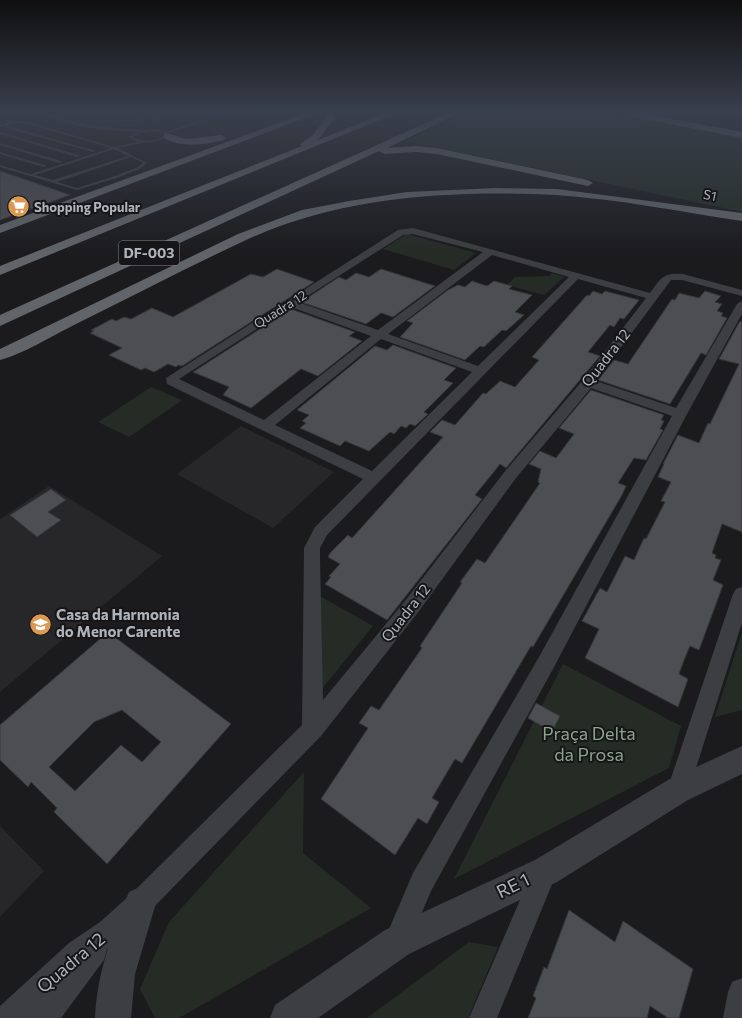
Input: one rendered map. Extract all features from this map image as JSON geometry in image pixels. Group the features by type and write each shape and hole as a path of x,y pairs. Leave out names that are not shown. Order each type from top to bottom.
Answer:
{"highway":[{"path":"172,165 177,161"},
{"path":"0,229 184,161"},
{"name":"DF-003","path":"0,271 190,194 263,170 280,161"},
{"name":"DF-003","path":"0,321 350,161"},
{"name":"S1","path":"481,161 742,217"},
{"path":"282,182 308,180"},
{"path":"0,355 243,237 306,214 350,204 434,193 496,191 557,192 742,217"},
{"path":"190,194 221,193"},
{"path":"233,214 241,205 239,198"},
{"path":"0,328 65,292"}],"street":[{"name":"Quadra 12","path":"374,478 172,380 174,376 401,232 413,231 425,233 653,297"},
{"path":"265,426 379,335 490,252"},
{"path":"313,729 312,548 321,531 575,276"},
{"name":"Quadra 12","path":"8,1018 79,953 109,931 140,903 313,729 419,597 511,474 588,383 667,278 673,276 683,276 742,293"},
{"path":"290,303 482,371"},
{"path":"397,942 422,882 546,663 680,414 742,304"},
{"path":"588,383 680,414"},
{"path":"678,790 742,594"},
{"name":"RE 1","path":"288,1018 397,942 546,871 678,790 742,760"},
{"path":"483,1018 546,871"},
{"path":"113,1018 114,989 140,903"},
{"name":"Quadra 12","path":"43,1018 109,931"},
{"path":"737,1018 742,992"}],"lane":[{"path":"25,161 44,166"},
{"path":"55,161 60,162"},
{"path":"23,173 64,161"},
{"path":"30,175 76,161"},
{"path":"40,178 93,161"},
{"path":"52,182 117,161"},
{"path":"0,166 75,189 82,188 139,168 145,163 143,161"}],"shaded area":[{"path":"241,426 334,472 273,528 177,474"},
{"name":"Casa da Harmonia do Menor Carente","path":"49,486 162,556 0,692 0,519"},
{"path":"0,826 44,871 0,917"}],"green space":[{"path":"499,161 742,161 742,212"},
{"path":"407,234 476,253 454,270 383,249"},
{"path":"552,273 564,277 544,295 507,285 515,277 549,276"},
{"path":"151,387 182,400 129,437 98,422"},
{"path":"318,595 373,626 321,690"},
{"path":"742,632 742,710 715,717"},
{"name":"Praça Delta da Prosa","path":"563,664 681,726 669,768 454,879"},
{"path":"304,772 303,853 371,908 179,1018 155,1018 140,989 169,922"},
{"path":"469,942 498,947 468,1018 367,1018"}],"building":[{"name":"Shopping Popular","path":"0,171 18,177 70,195 0,220"},
{"path":"277,269 314,282 182,366 178,365 176,367 168,364 154,372 145,368 141,370 109,355 122,348 90,333 94,331 91,330 112,319 116,321 124,317 131,319 152,308 173,317 251,274 263,277"},
{"path":"381,269 435,286 393,317 381,313 366,324 301,302 339,277 346,280 356,273 369,277"},
{"path":"472,281 487,286 494,281 512,286 509,289 532,295 515,312 524,315 506,331 502,330 484,347 480,346 465,360 400,337 413,323 407,321 448,290 458,285 465,287"},
{"path":"593,291 602,294 605,291 639,300 624,319 620,318 614,327 610,325 588,352 600,356 506,468 500,464 475,495 482,499 387,620 325,584 331,577 329,576 340,564 328,557 331,552 348,535 352,538 443,437 430,432 442,420 455,425 483,393 486,394 500,381 515,387 539,360 532,357 587,295 589,296"},
{"path":"705,291 721,296 715,302 722,304 717,311 723,313 721,316 727,318 706,355 701,353 670,404 598,380 614,360 628,364 672,299 675,300 679,293 699,298"},
{"path":"291,309 355,332 349,336 362,341 318,376 301,369 251,408 223,395 229,387 193,372"},
{"path":"740,321 742,322 742,532 722,524 712,553 716,555 715,558 721,560 713,580 723,585 699,650 690,646 684,660 679,674 688,679 678,707 585,658 599,629 582,621 600,588 607,592 625,556 634,560 644,538 646,539 665,502 661,501 671,482 658,477 678,435 699,443 708,423 710,424 739,364 719,359"},
{"path":"393,345 456,368 444,380 453,383 424,412 428,414 415,426 410,424 406,428 401,426 394,434 390,432 369,451 345,441 340,446 300,428 306,423 302,421 309,415 297,410 375,346 387,350"},
{"path":"591,390 664,415 661,420 664,421 660,429 663,430 646,460 634,458 618,483 626,486 622,495 533,647 531,646 462,763 455,759 432,798 439,802 427,824 418,818 395,855 321,799 368,728 359,723 371,706 379,710 422,648 420,646 462,583 460,582 477,559 485,563 540,483 538,482 541,469 529,464 540,451 556,458 574,434 559,428"},
{"path":"51,489 66,500 48,512 61,520 37,537 10,515"},
{"path":"108,632 231,724 107,864 54,812 57,808 31,782 28,787 0,760 0,725","holes":["122,710 161,742 142,762 121,745 75,791 49,767 94,722"]},
{"path":"536,703 560,716 552,732 528,718"},
{"path":"569,910 615,942 623,921 693,969 679,1018 668,1018 650,1006 647,1018 528,1018 536,998 533,996 544,967 547,969"}],"place":[{"name":"Shopping Popular","path":"18,207"},
{"name":"Casa da Harmonia do Menor Carente","path":"41,624"}]}
